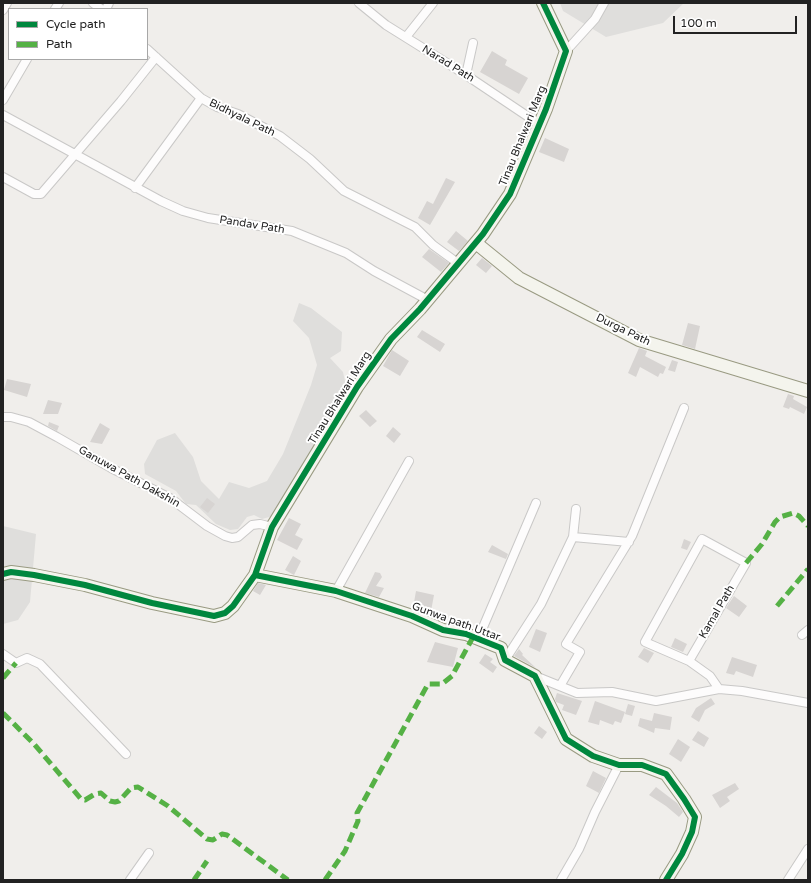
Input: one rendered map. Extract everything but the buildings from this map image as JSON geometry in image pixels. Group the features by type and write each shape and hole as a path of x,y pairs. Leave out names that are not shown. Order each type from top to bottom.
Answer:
{"street":[{"path":"3,10 7,3"},
{"path":"406,38 433,3"},
{"path":"543,3 566,52 595,19 604,3"},
{"name":"Narad Path","path":"363,4 406,38 466,74 539,124"},
{"path":"466,74 473,43"},
{"name":"Bidhyala Path","path":"148,50 200,98 217,107 238,114 280,136 310,159 344,191 415,227 433,245 459,264"},
{"name":"Tinau Bhalwari Marg","path":"3,574 11,572 34,575 214,616 225,613 233,606 255,575 272,527 357,387 391,339 428,300 476,243 510,194 539,124 566,52"},
{"path":"3,176 38,195 76,154 156,56"},
{"path":"3,100 26,60"},
{"path":"135,188 200,98"},
{"name":"Pandav Path","path":"3,115 161,202 195,214 292,231 346,253 374,271 428,300"},
{"name":"Durga Path","path":"476,243 519,278 639,340 808,391"},
{"path":"560,686 580,652 566,644 629,542 684,408"},
{"name":"Ganuwa Path Dakshin","path":"3,417 11,417 30,422 111,468 154,489 225,536 232,538 238,537 252,525 260,524 272,527"},
{"path":"336,591 409,461"},
{"path":"478,639 536,503"},
{"path":"505,660 541,604 573,537 576,509"},
{"path":"573,537 629,542"},
{"name":"Kamal Path","path":"702,539 746,563 689,662 645,642 702,539"},
{"name":"Gunwa path Uttar","path":"255,575 336,591 412,616 442,630 466,634 501,648 505,660 535,676"},
{"path":"3,654 16,663 27,658 40,664 126,754"},
{"path":"689,662 710,676 719,689"},
{"path":"535,676 577,692 612,692 656,701 719,689 742,691 808,703"},
{"path":"535,676 566,739 593,756 619,765 642,765 666,774 684,798 695,817 692,832 682,854 666,880"},
{"path":"561,880 579,849 595,812 619,765"},
{"path":"788,880 808,848"},
{"path":"130,880 148,853"}],"shaded area":[{"path":"560,3 684,3 663,23 606,37 563,11"},
{"path":"299,303 311,308 342,332 341,351 330,358 343,372 346,386 343,400 273,516 262,519 254,515 247,517 238,529 230,530 216,524 196,505 186,504 176,491 145,474 144,464 157,440 175,433 193,457 201,481 219,499 229,482 249,488 267,481 283,454 311,385 317,365 309,338 293,321"},
{"path":"3,526 36,534 30,602 18,620 3,624"}],"marked path":[{"path":"746,563 762,544 775,522 780,517 793,513 799,516 808,526"},
{"path":"777,606 808,569"},
{"path":"325,880 345,851 358,821 357,813 428,684 442,684 452,676 473,637"},
{"path":"3,678 16,663"},
{"path":"3,713 34,744 81,799 85,800 95,794 101,793 110,801 115,802 119,801 131,788 138,787 168,806 207,839 213,840 222,834 227,835 288,880"},
{"path":"194,880 207,861"}],"cycle path":[{"path":"3,574 11,572 34,575 85,585 152,603 214,616 225,613 233,606 255,575 272,527 357,387 391,339 420,309 483,234 510,194 546,109 566,51 543,3"},
{"path":"255,575 336,591 412,616 443,630 466,634 501,648 505,660 535,676 566,739 593,756 619,765 642,765 666,774 684,799 695,817 692,832 682,854 666,880"}]}
